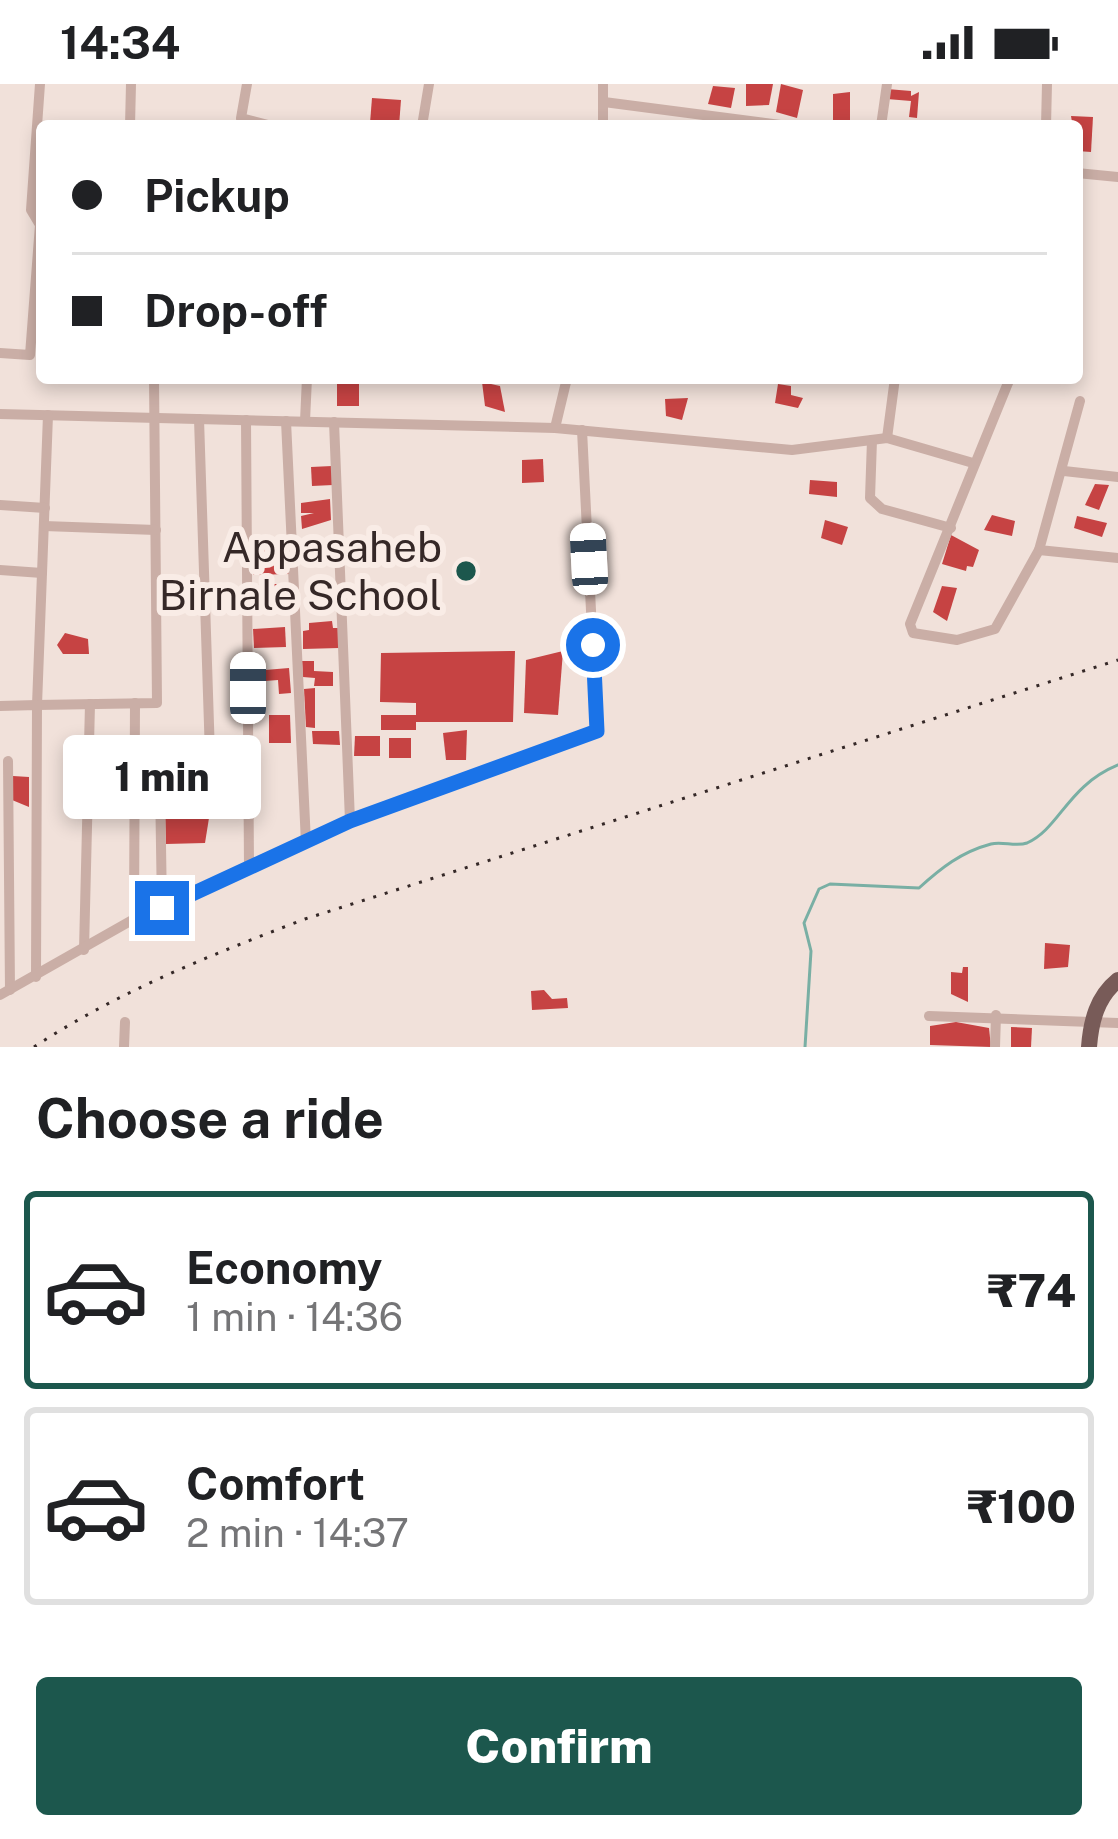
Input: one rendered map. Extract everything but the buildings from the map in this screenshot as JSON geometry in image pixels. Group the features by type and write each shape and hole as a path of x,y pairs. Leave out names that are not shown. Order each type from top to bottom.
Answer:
{"main road":[{"path":"1089,1047 1091,1022 1106,990 1118,980"}],"street":[{"path":"37,120 40,84"},
{"path":"130,120 131,84"},
{"path":"247,84 241,118 249,120"},
{"path":"423,120 429,84"},
{"path":"603,84 603,120"},
{"path":"882,120 887,84"},
{"path":"1046,120 1047,84"},
{"path":"604,102 742,120"},
{"path":"36,140 31,210 36,224"},
{"path":"1083,173 1118,177"},
{"path":"0,352 30,355 36,306"},
{"path":"0,706 158,703 154,384"},
{"path":"305,422 308,384"},
{"path":"555,428 566,384"},
{"path":"887,438 894,384"},
{"path":"1007,384 910,624 921,637 957,640 995,629 1040,550 1080,401"},
{"path":"0,414 555,428 792,450 887,438 973,463"},
{"path":"36,977 37,705 48,415"},
{"path":"200,419 210,755"},
{"path":"246,420 249,867"},
{"path":"286,421 306,843"},
{"path":"334,422 350,821"},
{"path":"8,761 5,993 134,919 350,821 597,731 582,430"},
{"path":"872,440 869,498 882,509 950,528"},
{"path":"1064,471 1118,476"},
{"path":"0,505 44,508"},
{"path":"44,526 156,530"},
{"path":"1040,550 1118,558"},
{"path":"0,570 42,573"},
{"path":"134,919 135,703"},
{"path":"84,950 90,704"},
{"path":"160,784 162,908"},
{"path":"994,1047 996,1015"},
{"path":"928,1016 1118,1023"},
{"path":"124,1047 125,1022"}],"waterway":[{"path":"805,1047 811,951 804,923 819,889 830,884 919,888 970,851 995,843 1027,843 1087,784 1118,765"}],"railway":[{"path":"34,1047 132,991 305,919 1118,660"}],"place":[{"name":"Appasaheb Birnale School","path":"466,571"}],"route":[{"path":"162,908 350,821 597,731 593,645"}]}
